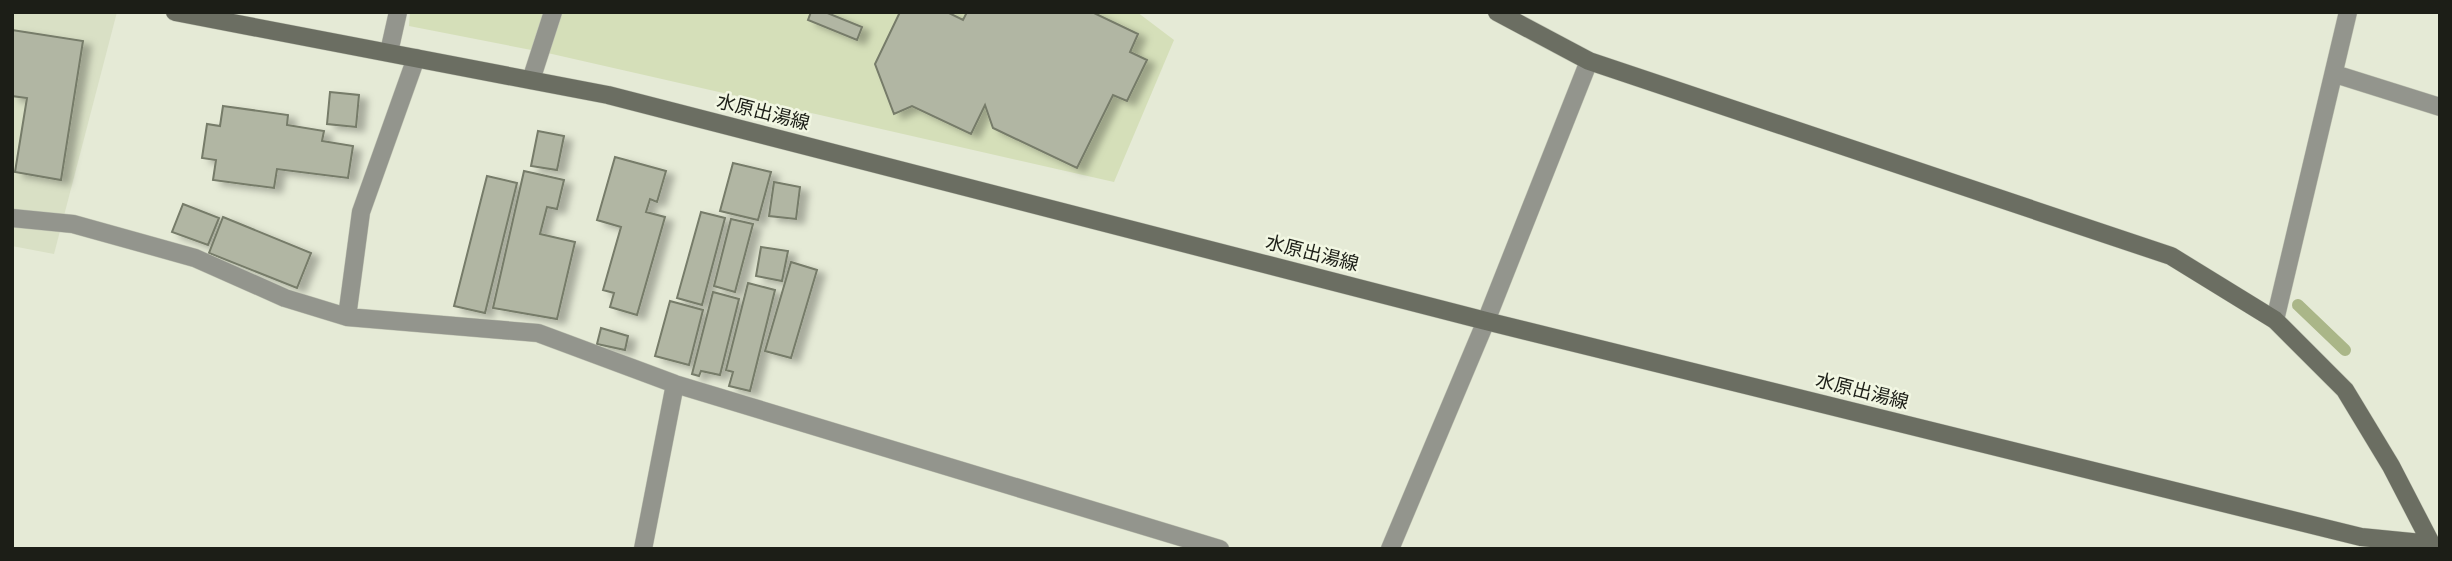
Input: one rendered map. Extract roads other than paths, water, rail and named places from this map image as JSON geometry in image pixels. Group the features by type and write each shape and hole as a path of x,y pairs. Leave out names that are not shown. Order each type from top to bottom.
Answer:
{"main road":[{"name":"水原出湯線","path":"175,12 621,99 1486,321 2361,537 2435,544"},
{"path":"1497,12 1589,61 2171,256 2275,320 2345,390 2435,544"}],"street":[{"path":"389,52 398,12"},
{"path":"531,80 553,12"},
{"path":"2275,320 2348,12"},
{"path":"348,317 361,212 416,58"},
{"path":"1390,549 1486,321 1589,61"},
{"path":"2334,74 2440,107"},
{"path":"12,218 73,224 195,258 285,298 348,317 538,333 675,384 1220,549"},
{"path":"643,549 675,384"}],"waterway":[{"path":"2298,305 2345,350"}]}
